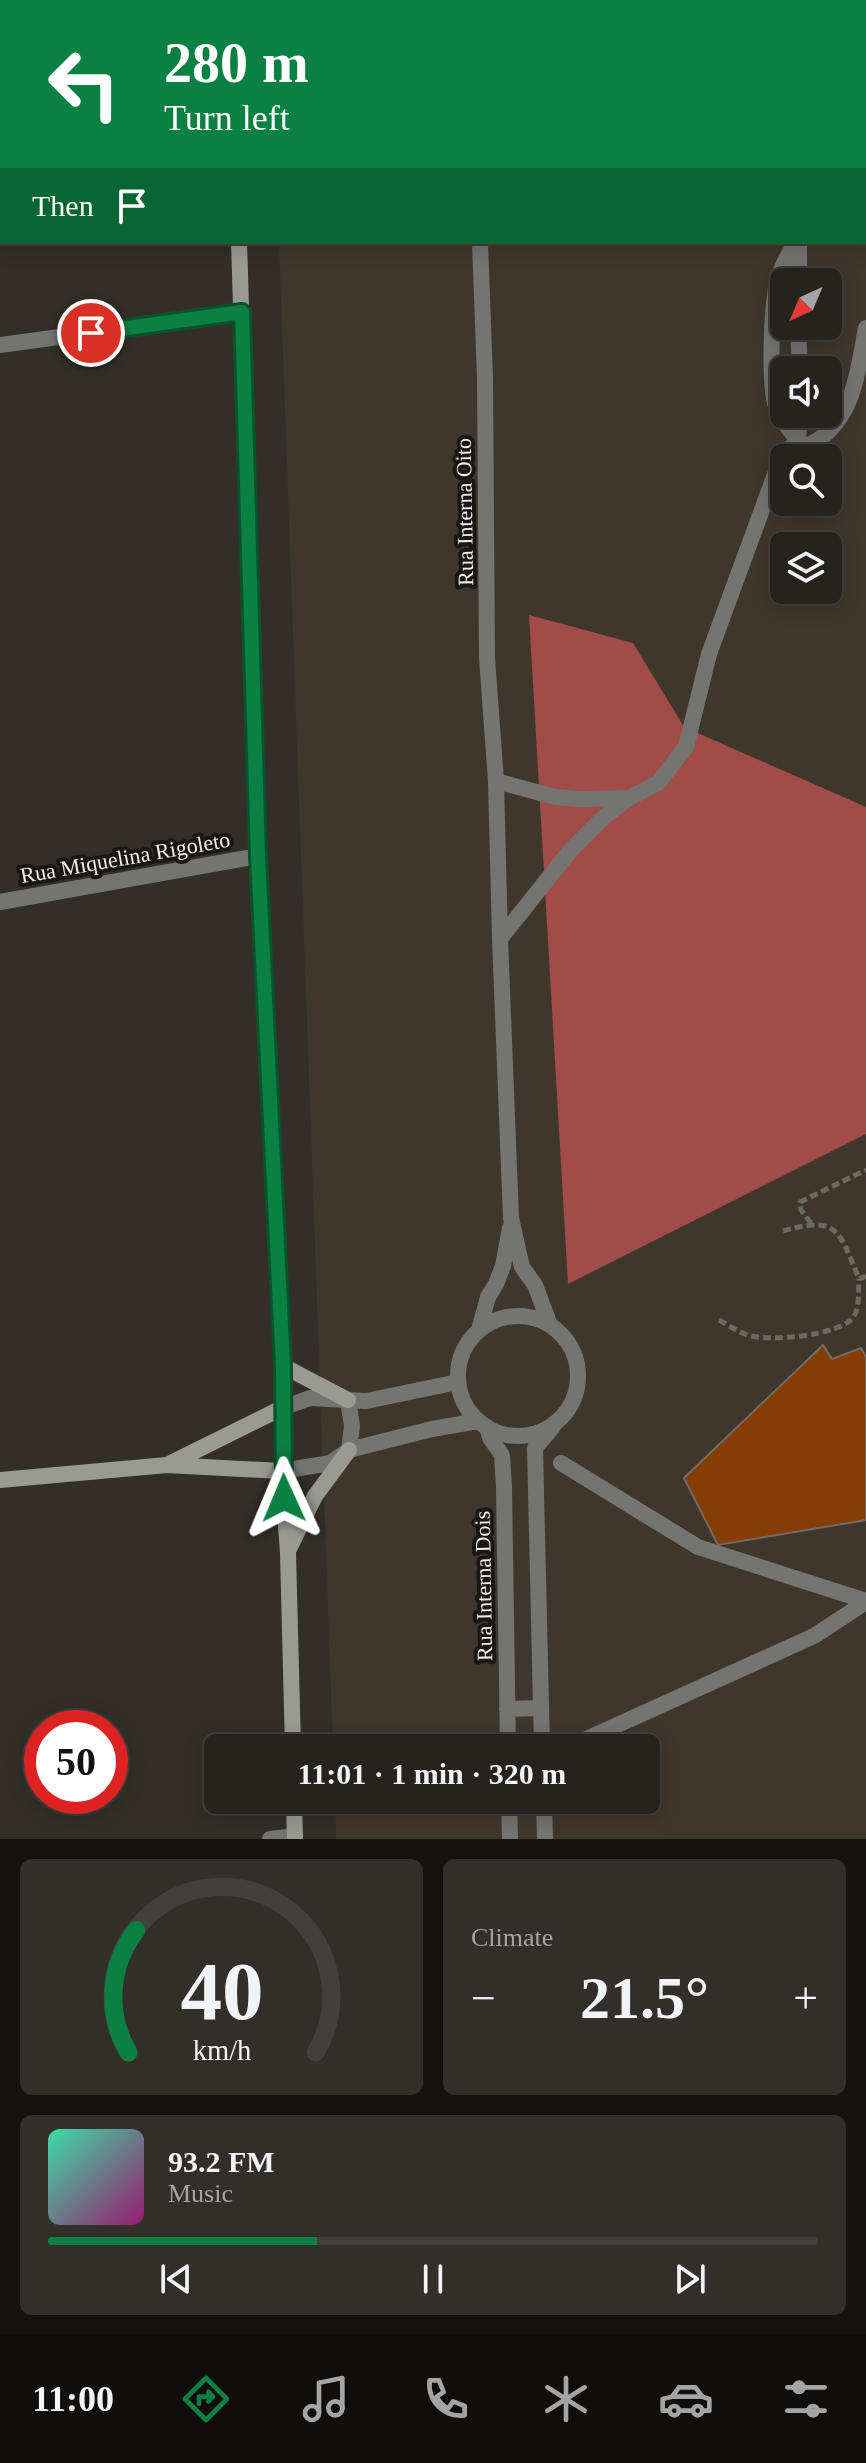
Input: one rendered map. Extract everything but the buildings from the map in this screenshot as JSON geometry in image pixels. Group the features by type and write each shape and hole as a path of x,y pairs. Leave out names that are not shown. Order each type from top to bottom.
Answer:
{"main road":[{"path":"239,244 258,856 283,1366 282,1471 288,1553 293,1734"},
{"path":"283,1366 348,1400"},
{"path":"167,1465 282,1408"},
{"path":"288,1553 315,1496 349,1450"},
{"path":"0,1480 167,1465 282,1471"},
{"path":"294,1814 295,1838"}],"street":[{"name":"Rua Interna Oito","path":"480,244 485,378 487,658 496,781 511,1218 522,1267 535,1285 550,1325"},
{"path":"797,244 785,260 778,278 772,360 775,402 785,425 798,440"},
{"path":"798,244 799,268"},
{"path":"0,345 242,312"},
{"path":"809,444 819,439 842,414 851,398 866,328"},
{"path":"794,444 798,440 799,428"},
{"path":"500,939 570,851 604,817 629,798 658,783 686,747 709,654 770,488"},
{"path":"496,781 555,797 629,798"},
{"name":"Rua Miquelina Rigoleto","path":"0,902 258,856"},
{"name":"Rua Interna Oito","path":"479,1330 488,1297 503,1266 511,1218"},
{"path":"482,1424 461,1396 458,1382 459,1362 466,1345 479,1330 495,1320 514,1316 533,1317 550,1325 567,1341 575,1356 578,1387 569,1407 535,1448 542,1734"},
{"path":"282,1408 310,1398 366,1401 458,1382"},
{"path":"348,1400 352,1426 349,1450"},
{"path":"282,1471 330,1463 349,1450 432,1429 482,1424 512,1436 528,1435 557,1422"},
{"name":"Rua Interna Dois","path":"482,1424 502,1455 508,1734"},
{"path":"561,1463 698,1547 866,1602"},
{"path":"598,1734 814,1636 866,1602"},
{"path":"507,1709 541,1708"},
{"path":"509,1814 510,1839"},
{"path":"544,1814 545,1839"},
{"path":"270,1839 295,1838"}],"path":[{"path":"812,1224 801,1210 800,1202 866,1170"},
{"path":"719,1320 747,1335 770,1338 821,1332 846,1324 854,1316 859,1279 837,1234 823,1224 783,1231"},
{"path":"859,1279 866,1276"}],"shaded area":[{"path":"279,244 866,244 866,1839 336,1839 335,1814 660,1814 660,1734 332,1734"},
{"path":"529,615 633,643 684,727 866,807 866,1134 568,1284"}],"route":[{"path":"91,333 242,312 258,856 283,1366 284,1498"}]}
